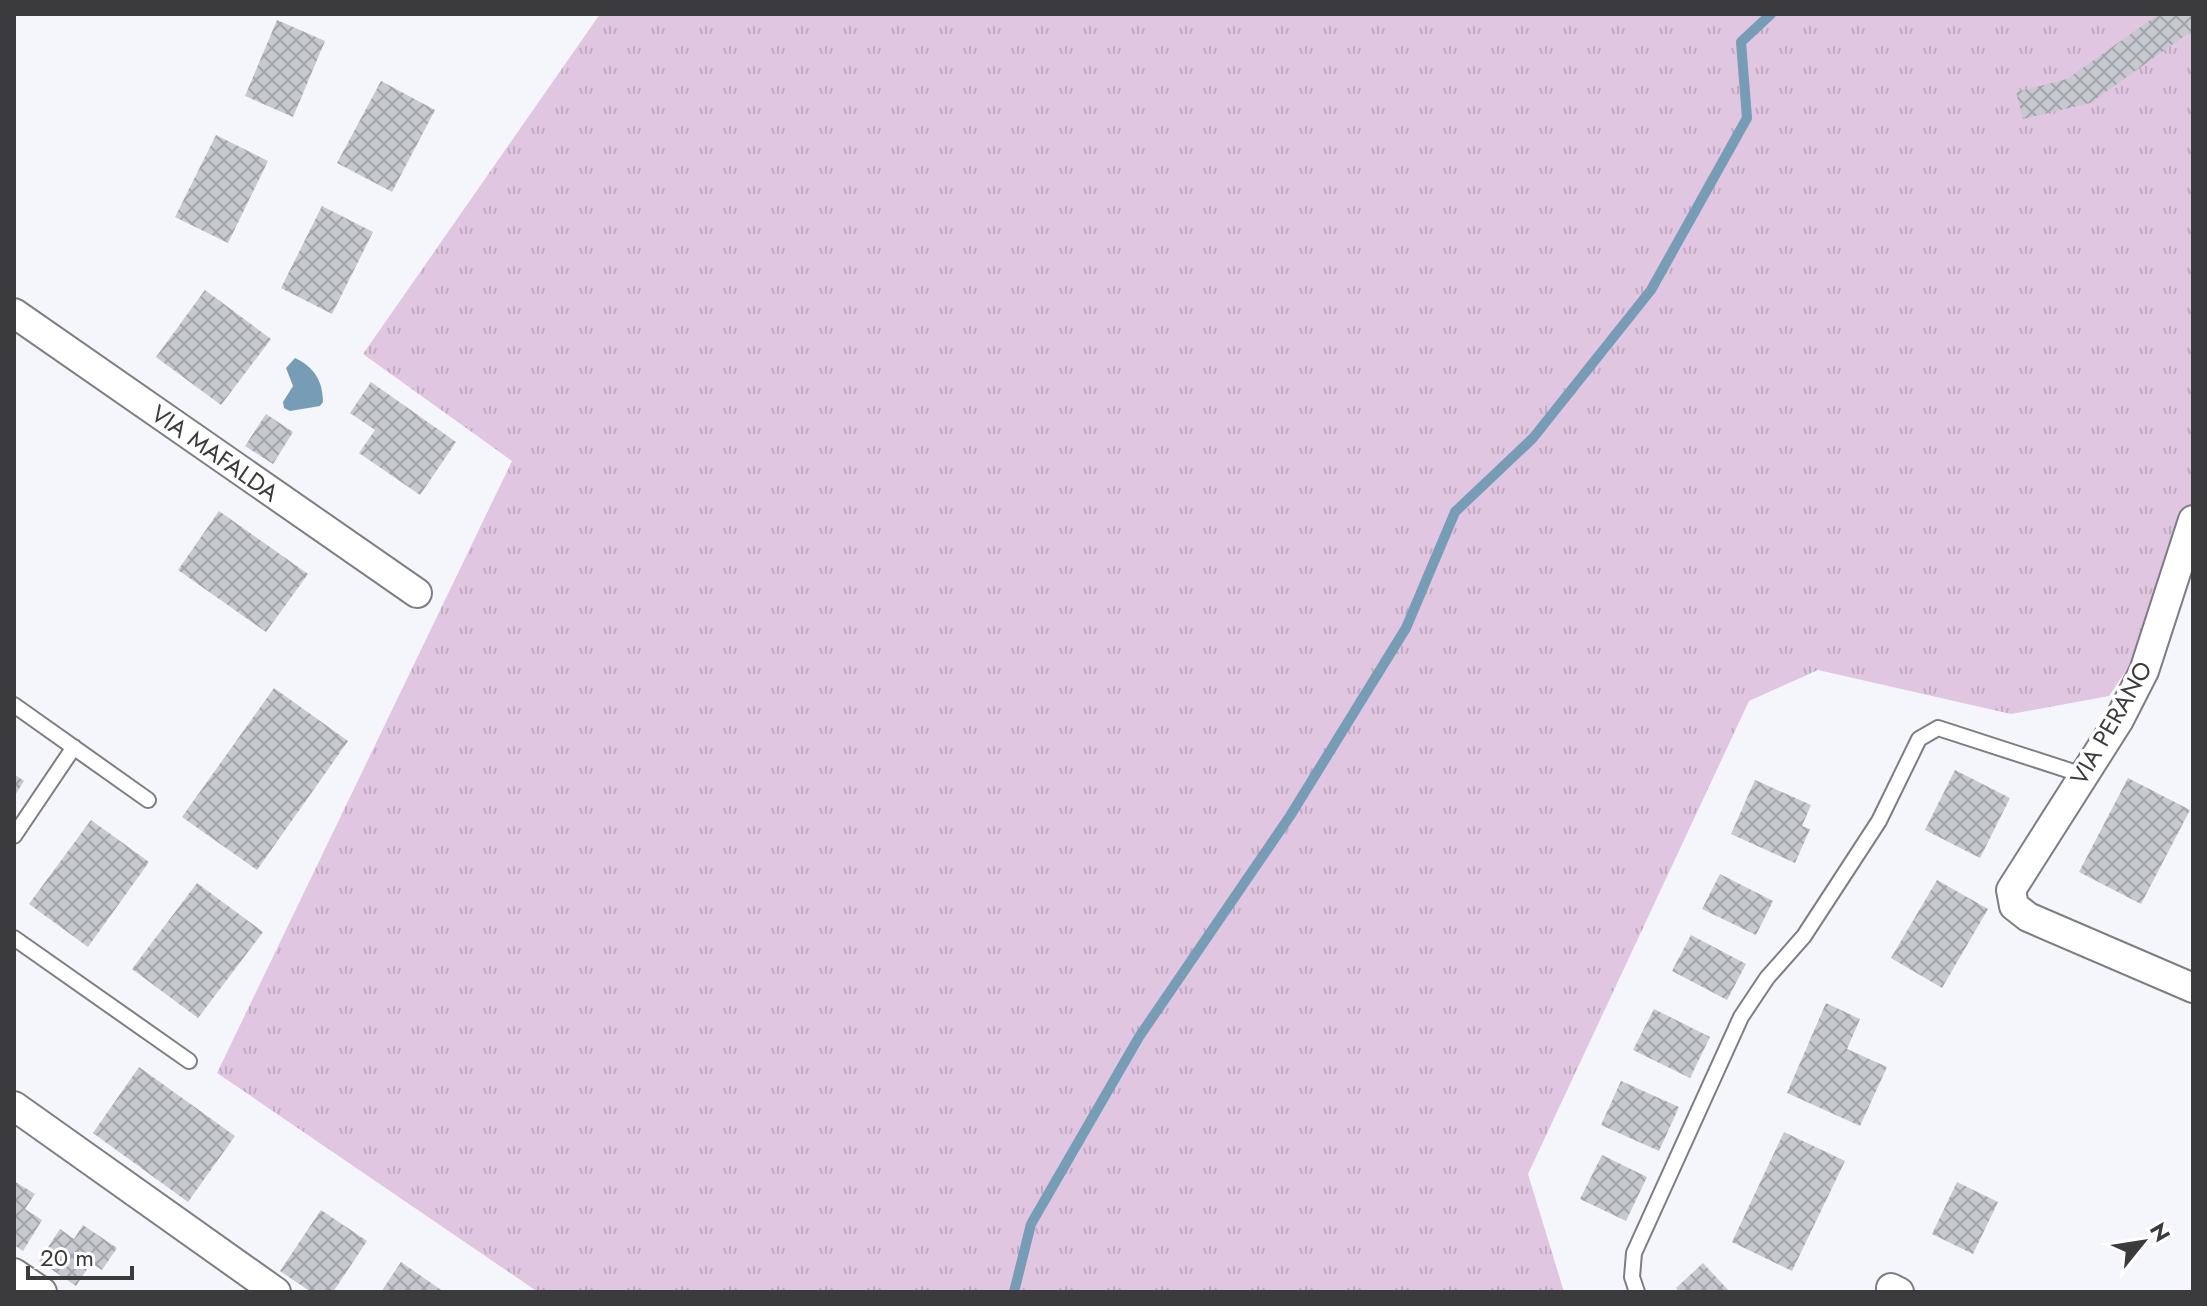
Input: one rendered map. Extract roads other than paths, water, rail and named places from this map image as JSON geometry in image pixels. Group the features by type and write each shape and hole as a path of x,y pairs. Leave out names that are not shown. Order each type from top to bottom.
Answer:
{"street":[{"name":"VIA MAFALDA","path":"14,313 417,593"},
{"name":"VIA PERANO","path":"2193,520 2144,671 2119,720 2013,882 2012,898 2019,912 2193,988"},
{"path":"14,1106 276,1292"},
{"path":"14,1273 42,1292"}],"lane":[{"path":"14,705 148,800"},
{"path":"1637,1292 1632,1277 1634,1253 1728,1042 1750,1003 1804,936 1879,821 1919,739 1938,728 2083,775"},
{"path":"14,836 74,747"},
{"path":"14,938 189,1061"}],"water":[{"path":"295,358 312,370 319,381 323,402 320,406 290,411 284,408 283,402 293,386 286,368"}],"waterway":[{"path":"1014,1292 1031,1224 1139,1037 1290,816 1406,628 1455,512 1533,438 1651,290 1747,118 1741,42 1771,14"}]}
